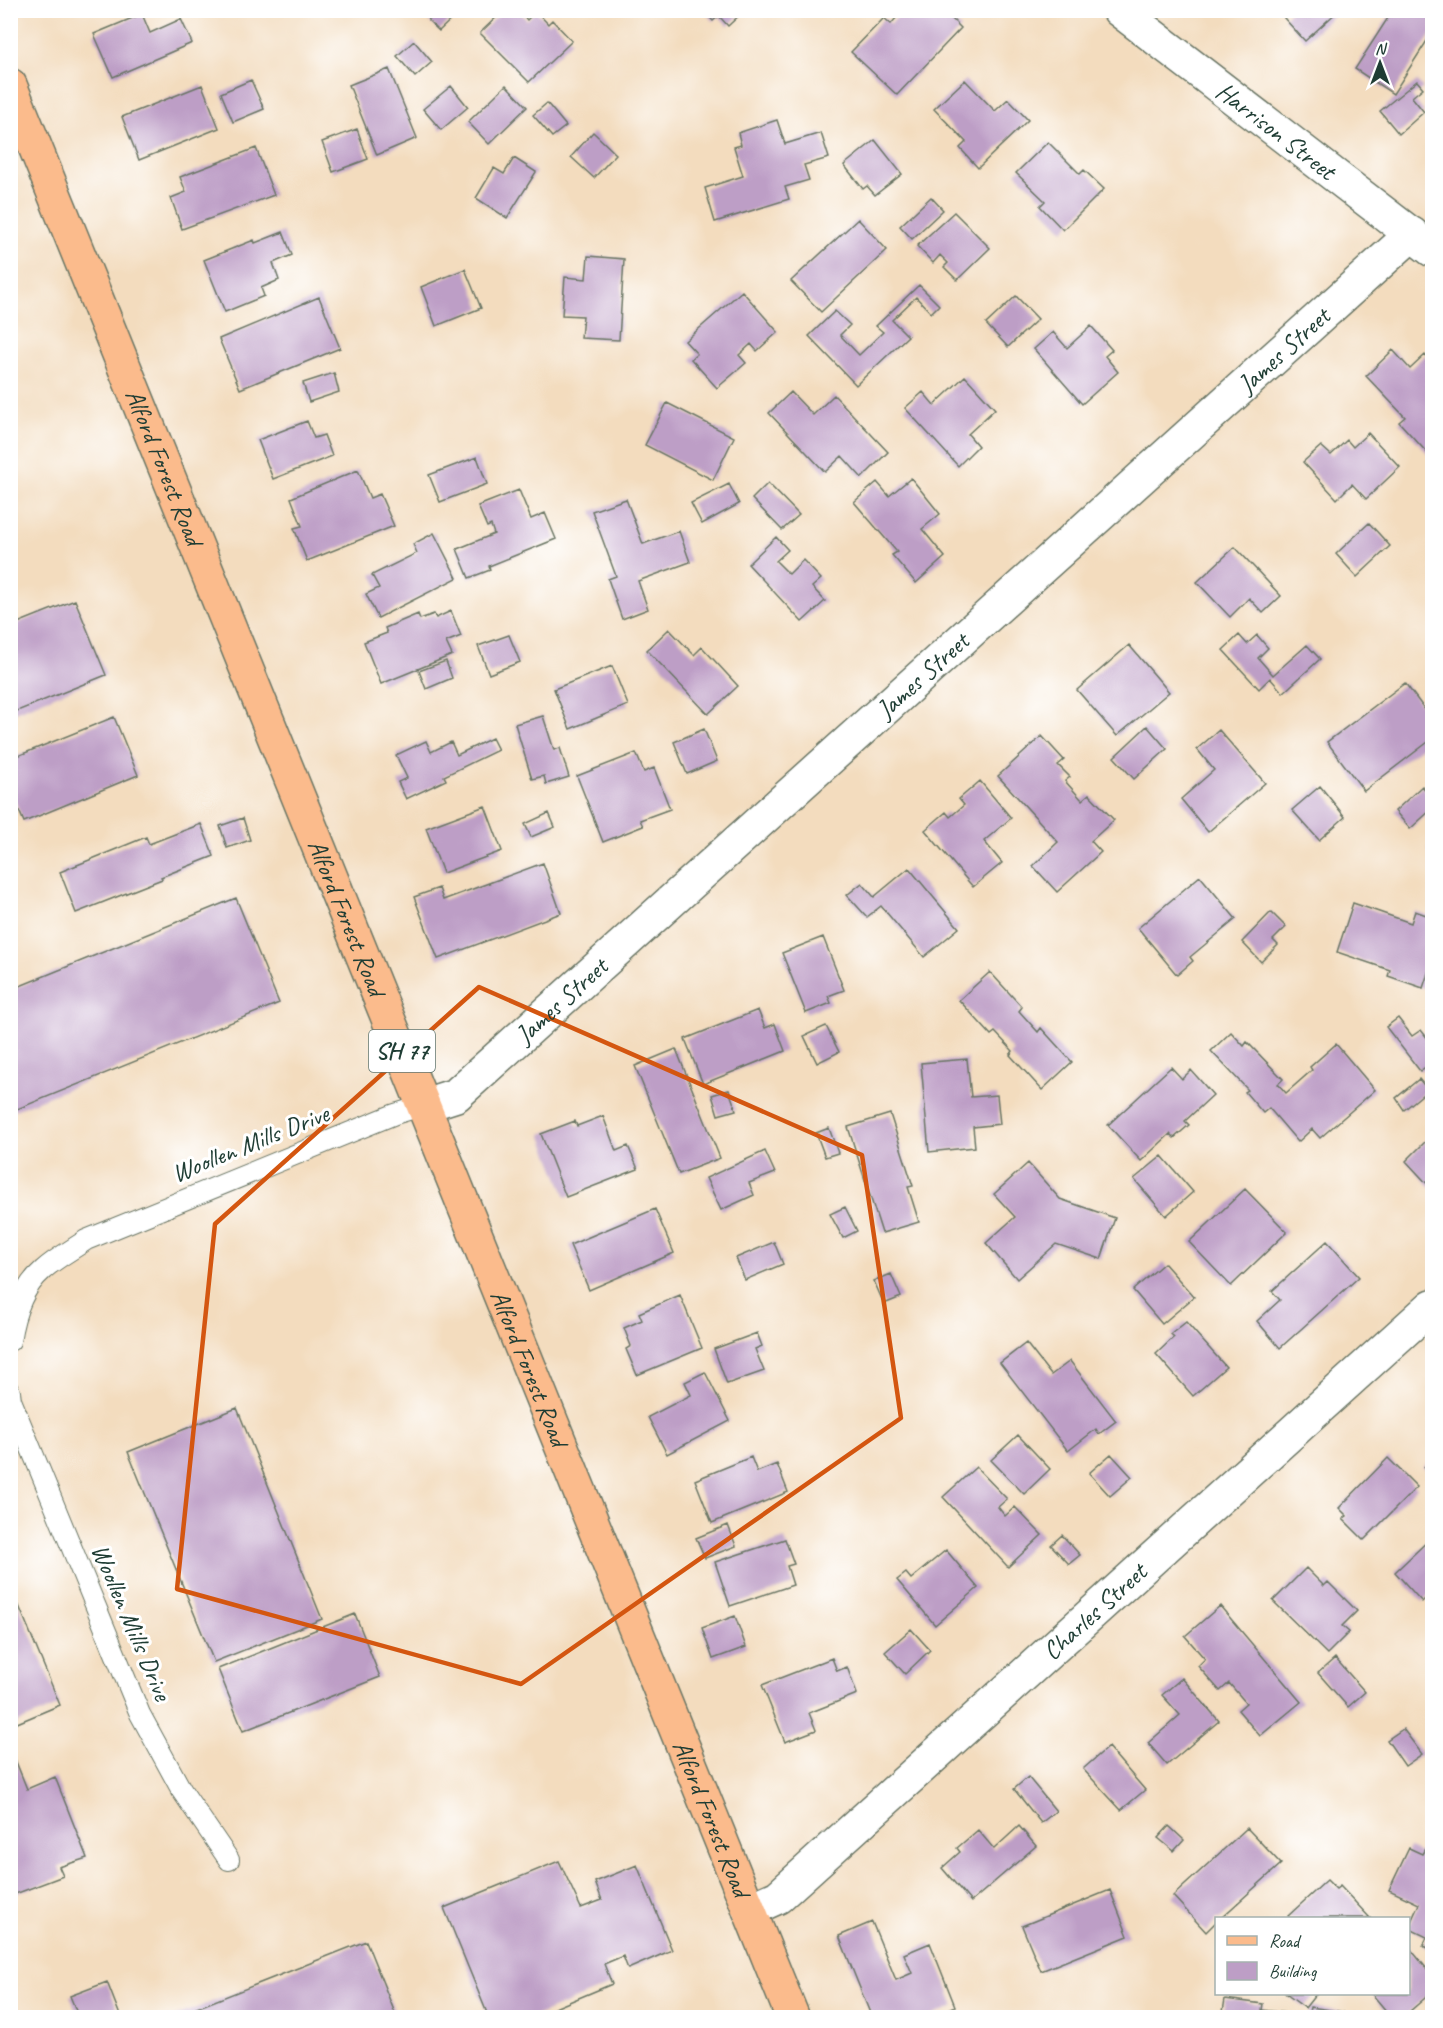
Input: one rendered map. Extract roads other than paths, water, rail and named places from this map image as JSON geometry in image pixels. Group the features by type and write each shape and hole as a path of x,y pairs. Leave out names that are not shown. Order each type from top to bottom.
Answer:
{"main road":[{"name":"Alford Forest Road","path":"14,102 424,1105 793,2018"}],"street":[{"name":"Harrison Street","path":"1119,10 1422,242"},
{"name":"James Street","path":"424,1105 456,1095 1422,242"},
{"name":"Charles Street","path":"749,1910 784,1892 1432,1306"}],"lane":[{"name":"Woollen Mills Drive","path":"10,1341 21,1300 42,1270 86,1240 395,1114 424,1105"},
{"name":"Woollen Mills Drive","path":"10,1392 11,1400 140,1714 182,1791 229,1860"}]}
